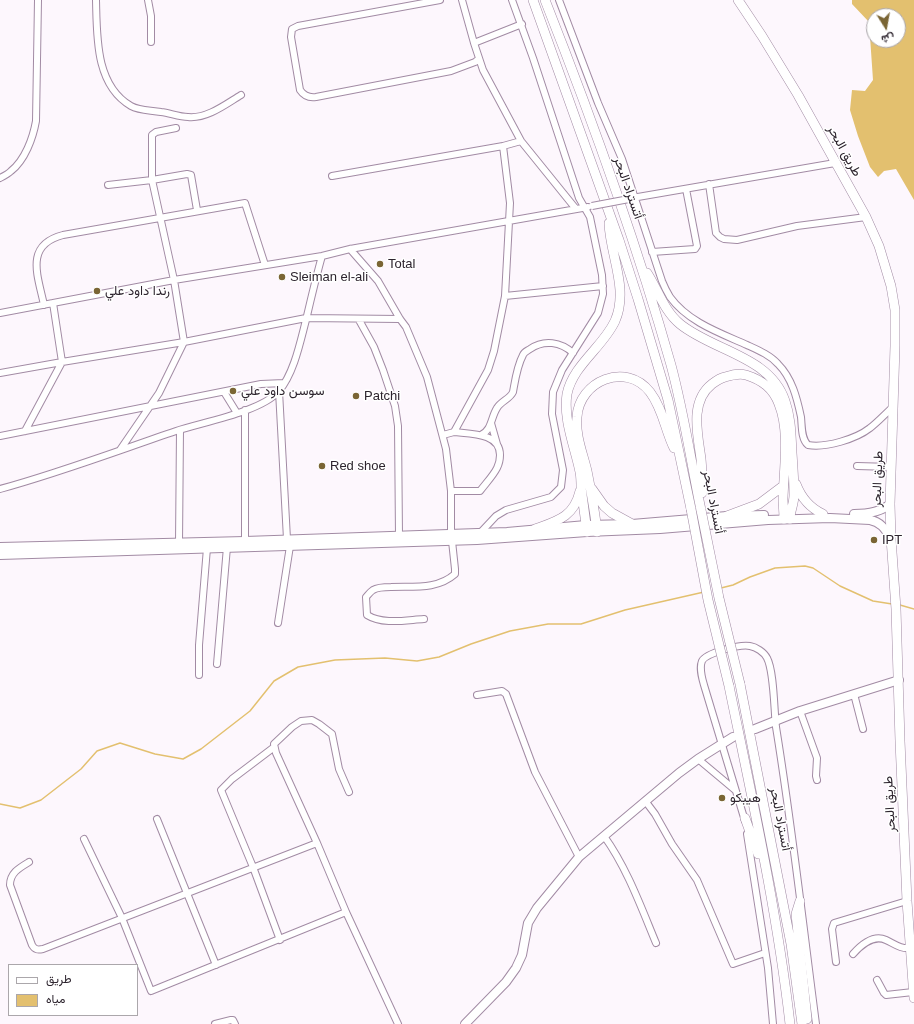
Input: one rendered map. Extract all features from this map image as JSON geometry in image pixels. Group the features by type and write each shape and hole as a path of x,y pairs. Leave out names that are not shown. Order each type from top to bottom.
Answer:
{"highway":[{"name":"أتستراد البحر","path":"533,0 619,240 668,400 708,600 729,686 756,816 779,946 790,1024"},
{"name":"أتستراد البحر","path":"545,0 614,187 640,263 679,397 719,598 740,684 791,944 802,1024"},
{"name":"طريق البحر","path":"738,0 798,94 866,217 879,246 887,272 895,310 890,504 896,609 907,901 911,920 910,948 914,995"},
{"path":"596,528 571,436 566,408 570,384 580,368 607,334 615,320 618,308 620,283 618,266 610,238 609,213"},
{"path":"640,263 649,276 669,313 678,322 698,337 753,363 773,378 780,389 789,414 794,477 794,496 787,517"},
{"path":"700,506 703,490 701,459 696,427 697,415 702,396 708,387 721,377 743,374 762,381 770,388 776,397 782,415 786,449 784,486 787,517"},
{"path":"586,528 586,487 577,430 578,406 590,388 598,382 608,378 622,377 641,383 650,391 659,407 671,444 680,458"},
{"path":"794,477 800,495 817,511 823,514"},
{"path":"727,516 759,504 784,486"},
{"path":"586,487 612,513 632,524"},
{"path":"535,529 555,522 570,512 586,487"},
{"path":"745,818 768,883"},
{"path":"800,901 796,914 808,1024"}],"main road":[{"path":"0,555 207,548 399,536 452,537 481,532 535,529 660,529 823,514 861,514 887,507 890,504"},
{"path":"596,528 727,516 787,517 874,520 884,526 891,538"},
{"path":"0,547 245,541 368,544 586,528"},
{"path":"755,729 800,711 899,680"},
{"path":"464,1024 506,982 516,968 522,955 528,923 537,908 579,857 676,776 698,759 733,738"}],"street":[{"path":"0,178 11,172 21,160 26,151 36,121 38,0"},
{"path":"96,0 99,59 110,84 125,101 132,106 192,118 204,115 241,95"},
{"path":"148,0 151,16 152,42"},
{"path":"440,0 294,28 291,31 291,37 300,90 303,95 316,98 451,71 479,59"},
{"path":"462,0 483,70 521,141 576,209"},
{"path":"481,532 496,516 506,510 551,497 561,487 563,470 552,414 553,392 562,370 598,313 602,298 603,286 590,217 579,198 522,24 512,0"},
{"path":"559,0 598,103 622,159 632,198 662,281 669,296 685,314 697,322 772,357 780,365 795,391 804,439 808,446 831,444 859,434 869,429 893,407"},
{"path":"474,44 522,24"},
{"path":"120,450 160,392 184,342 174,280 152,180 152,135 156,132 176,128"},
{"path":"332,176 503,146 521,141"},
{"path":"454,432 488,370 494,351 505,296 510,203 503,146"},
{"path":"0,313 174,280 322,256 350,249 686,188 835,163"},
{"path":"108,185 187,174 191,175 197,210"},
{"path":"709,184 716,233 724,239 737,240 797,226 866,217"},
{"path":"652,252 695,249 697,246 686,188"},
{"path":"44,304 36,259 43,245 49,240 62,235 197,210 245,202 265,265"},
{"path":"350,249 378,281 406,327 422,363 446,449 451,491 452,537 455,574 437,584 380,587 373,590 366,597 367,615 374,620 424,620"},
{"path":"0,489 40,478 180,430 237,413 269,400 279,391 284,383 297,353 322,256"},
{"path":"505,296 603,286"},
{"path":"26,431 62,362 53,303"},
{"path":"0,373 184,342 306,318 359,320 400,319"},
{"path":"359,320 374,347 384,370 395,406 398,426 399,536"},
{"path":"481,435 485,433 491,423 496,408 512,395 519,364 523,354 534,346 552,342 566,347 573,353"},
{"path":"0,436 261,384 284,383"},
{"path":"278,623 288,542 279,391"},
{"path":"224,392 237,413"},
{"path":"245,410 245,541"},
{"path":"451,491 480,491 498,467 500,461 500,451 491,423"},
{"path":"179,543 180,430"},
{"path":"443,435 454,432 481,435 497,444"},
{"path":"857,466 892,467"},
{"path":"217,664 227,547"},
{"path":"199,675 199,645 207,548"},
{"path":"773,1024 768,968 745,818 735,790 701,674 702,661 708,656 727,649 743,646 750,646 759,650 766,656 770,664 776,721 816,1024"},
{"path":"477,695 497,691 502,691 506,694 535,772 579,857"},
{"path":"854,694 863,730"},
{"path":"800,711 817,758 817,780"},
{"path":"280,940 253,867 221,790 236,775 273,748 276,742 292,727 301,721 312,720 332,734 339,769 349,792"},
{"path":"273,748 398,1024"},
{"path":"698,759 735,790"},
{"path":"646,802 655,814 672,844 697,880 732,964 766,954"},
{"path":"157,820 216,965"},
{"path":"604,836 638,899 656,943"},
{"path":"84,839 122,918 151,991 346,912"},
{"path":"29,862 15,871 10,879 10,885 32,945 38,950 317,843"},
{"path":"836,962 832,929 834,923 907,901"},
{"path":"853,954 863,943 881,938 902,949 910,948"},
{"path":"877,980 886,994 914,995"},
{"path":"215,1024 233,1020 235,1024"}],"water":[{"path":"852,0 914,0 914,200 896,169 884,171 878,177 870,167 850,110 852,90 865,91 873,80 871,48 906,48 906,8 866,8 866,19 852,4"}],"waterway":[{"path":"721,588 733,585 775,568 805,566 813,568 840,586 873,601 892,604"},
{"path":"0,804 20,808 41,800 81,769 97,751 120,743 155,754 183,759 201,749 250,711 274,681 298,667 335,660 385,658 417,661 439,657 471,644 510,631 548,624 581,624 625,610 704,592"},
{"path":"900,605 914,609"}],"place":[{"name":"Total","path":"380,264"},
{"name":"Sleiman el-ali","path":"282,277"},
{"name":"رندا داود علي","path":"97,291"},
{"name":"سوسن داود علي","path":"233,391"},
{"name":"Patchi","path":"356,396"},
{"name":"Red shoe","path":"322,466"},
{"name":"IPT","path":"874,540"},
{"name":"هيبكو","path":"722,798"}]}
